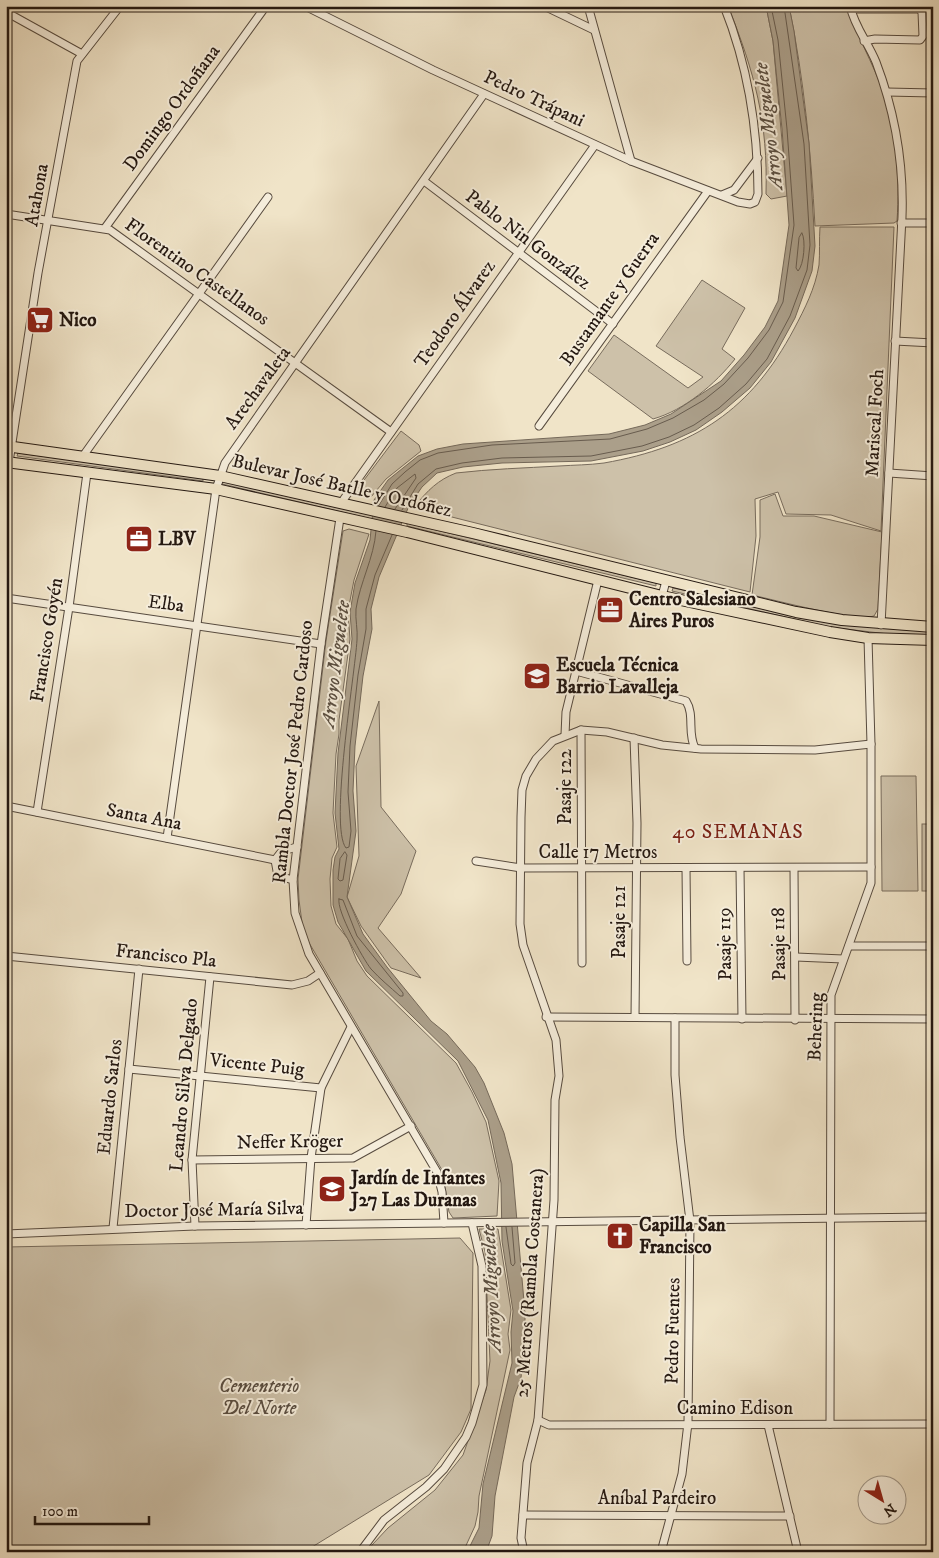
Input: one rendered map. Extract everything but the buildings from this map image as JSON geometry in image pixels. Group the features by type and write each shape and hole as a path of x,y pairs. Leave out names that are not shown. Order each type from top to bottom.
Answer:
{"main road":[{"name":"Bulevar José Batlle y Ordóñez","path":"9,446 220,476 412,519 796,612 881,625 933,627"},
{"name":"Bulevar José Batlle y Ordóñez","path":"8,462 216,489 407,532 662,596 868,638 933,640"}],"street":[{"name":"Atahona","path":"8,462 9,446 38,273 77,61 120,6"},
{"name":"Domingo Ordoñana","path":"105,228 266,6"},
{"name":"Pedro Trápani","path":"305,6 484,94 595,145 631,161 744,204 755,202 758,194 758,158"},
{"path":"544,6 594,30"},
{"path":"588,6 631,161"},
{"path":"722,195 734,190 758,158 754,115 748,83 724,6"},
{"path":"851,7 919,9 922,12 923,36 920,40 874,39 864,41"},
{"name":"Mariscal Foch","path":"851,7 855,24 875,60 886,92 901,156 903,188 881,625"},
{"path":"6,12 82,54"},
{"path":"886,92 933,93"},
{"name":"Arechavaleta","path":"167,838 216,489 225,463 484,94"},
{"name":"Teodoro Álvarez","path":"341,503 595,145"},
{"name":"Pablo Nin González","path":"424,181 613,324"},
{"name":"Bustamante y Guerra","path":"540,426 708,191"},
{"path":"83,456 268,197"},
{"path":"6,214 105,228"},
{"path":"901,223 933,223"},
{"name":"Florentino Castellanos","path":"105,228 297,362 391,432"},
{"path":"895,341 933,343"},
{"name":"Francisco Goyén","path":"37,812 69,607 87,473"},
{"path":"889,473 933,476"},
{"name":"Rambla Doctor José Pedro Cardoso","path":"340,518 321,644 293,880 298,927 308,954 411,1126 441,1182 444,1223"},
{"path":"565,735 566,712 598,580"},
{"path":"662,596 666,581"},
{"name":"Elba","path":"6,598 197,624 321,644"},
{"name":"Behering","path":"830,1424 832,995 871,883 871,744 868,638"},
{"path":"576,671 686,701 690,710 690,734 695,748"},
{"path":"581,730 607,732 680,747 695,748 815,750 871,744"},
{"name":"25 Metros (Rambla Costanera)","path":"524,1552 521,1538 527,1463 538,1420 550,1222 554,1200 555,1100 559,1076 558,1052 523,945 520,924 521,808 526,776 544,749 565,735 581,730"},
{"name":"Pasaje 122","path":"581,730 582,963"},
{"path":"680,747 690,734"},
{"name":"Pasaje 121","path":"634,738 635,1018"},
{"name":"Santa Ana","path":"6,806 275,860"},
{"path":"293,880 286,878 277,871 275,860 282,850 297,847"},
{"name":"Calle 17 Metros","path":"476,861 521,868 871,867"},
{"path":"686,868 687,961"},
{"name":"Pasaje 119","path":"740,868 742,1019"},
{"name":"Pasaje 118","path":"794,868 796,1020"},
{"path":"849,946 933,946"},
{"name":"Francisco Pla","path":"6,956 292,984 308,981 320,973"},
{"path":"796,957 843,959"},
{"name":"Eduardo Sarlos","path":"113,1228 138,969"},
{"name":"Leandro Silva Delgado","path":"195,1226 192,1160 210,976"},
{"path":"546,1017 933,1020"},
{"name":"Pedro Fuentes","path":"661,1552 684,1465 688,1423 690,1221 675,1075 675,1018"},
{"path":"306,1225 311,1158 321,1088 351,1027"},
{"name":"Vicente Puig","path":"129,1069 321,1088"},
{"name":"Neffer Kröger","path":"192,1160 354,1158 411,1126"},
{"name":"Doctor José María Silva","path":"6,1234 195,1226 933,1217"},
{"path":"360,1552 384,1520 426,1487 444,1468 466,1438 472,1423 482,1385 482,1266 472,1223"},
{"name":"Camino Edison","path":"538,1420 549,1425 688,1423 768,1425 933,1424"},
{"path":"768,1425 798,1552"},
{"name":"Aníbal Pardeiro","path":"523,1514 790,1516"}],"green space":[{"path":"728,6 766,6 773,41 787,196 771,199 766,194 765,143 758,98 746,54"},
{"path":"789,6 848,6 855,28 879,81 891,124 898,188 897,221 894,223 815,226 806,116 799,60"},
{"path":"820,227 894,227 881,531 831,515 786,514 778,492 755,499 756,536 750,592 428,511 415,506 434,486 456,473 604,463 666,447 693,435 717,420 739,403 759,382 794,329 815,282 819,265"},
{"path":"702,280 745,308 722,349 735,359 709,387 688,403 653,419 588,371 614,335 688,388 703,377 656,346"},
{"path":"401,431 419,445 421,451 386,479 371,497 355,492"},
{"path":"18,453 203,478 203,481 17,456"},
{"path":"222,481 377,516 376,520 222,484"},
{"path":"775,494 783,516 814,516 882,532 878,609 874,616 851,616 752,595 760,537 760,500"},
{"path":"407,523 656,583 656,586 407,526"},
{"path":"349,529 369,534 354,580 348,611 350,639 336,754 333,813 337,847 332,858 330,879 331,906 336,924 348,939 357,961 367,976 456,1063 472,1092 486,1122 499,1181 497,1216 453,1218 449,1212 442,1170 303,930 298,879 326,641 343,531"},
{"path":"673,588 802,616 900,630 933,631 933,635 888,634 829,627 672,591"},
{"path":"379,701 381,807 416,851 401,894 378,928 421,978 391,968 361,926 347,897 359,856 356,766"},
{"path":"881,776 916,776 918,891 882,891"},
{"path":"922,824 933,824 933,891 922,891"},
{"path":"479,1229 498,1229 511,1310 508,1334 510,1350 479,1496 475,1526 463,1552 368,1552 388,1528 435,1490 463,1455 486,1390 490,1361 485,1252"},
{"name":"Cementerio Del Norte","path":"460,1238 473,1253 471,1409 461,1432 429,1475 304,1552 6,1552 6,1247"}],"water":[{"path":"766,6 789,6 809,143 815,246 812,271 795,318 771,362 750,388 722,412 696,430 670,442 643,451 591,461 502,463 463,467 437,473 422,487 409,506 379,577 371,609 372,629 363,676 355,746 353,791 356,831 347,897 363,934 387,967 431,1021 447,1034 475,1067 484,1083 504,1133 512,1164 525,1313 521,1378 514,1397 495,1496 492,1536 486,1552 467,1552 479,1528 483,1484 512,1363 511,1332 513,1311 502,1241 501,1183 488,1120 458,1061 366,971 338,922 333,905 333,870 335,857 339,849 335,813 338,753 352,639 350,612 355,583 370,540 374,500 388,480 418,456 437,449 463,444 609,434 645,425 671,414 721,381 765,327 778,301 789,225 773,41"}],"place":[{"name":"Nico","path":"40,320"},
{"name":"LBV","path":"139,539"},
{"name":"Centro Salesiano Aires Puros","path":"610,610"},
{"name":"Escuela Técnica Barrio Lavalleja","path":"537,676"},
{"name":"Jardín de Infantes J27 Las Duranas","path":"332,1189"},
{"name":"Capilla San Francisco","path":"620,1236"}],"district":[{"name":"40 SEMANAS","path":"738,832"}],"water label":[{"name":"Arroyo Miguelete","path":"769,126"},
{"name":"Arroyo Miguelete","path":"336,664"},
{"name":"Arroyo Miguelete","path":"492,1288"}]}
